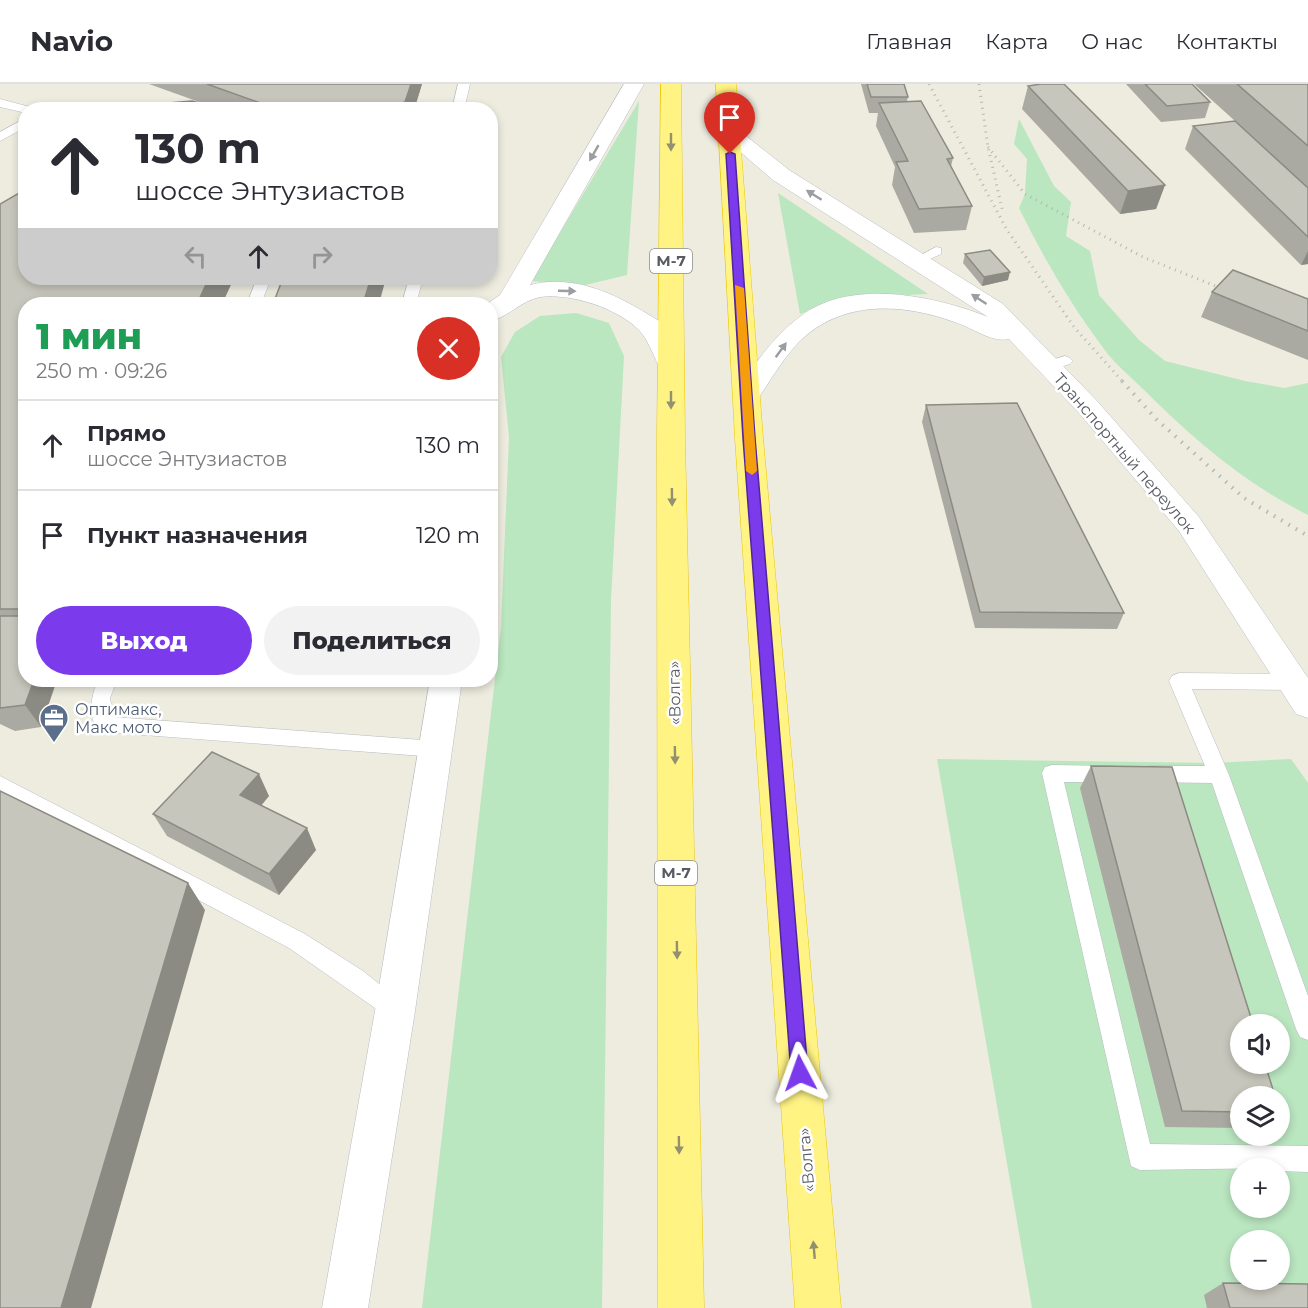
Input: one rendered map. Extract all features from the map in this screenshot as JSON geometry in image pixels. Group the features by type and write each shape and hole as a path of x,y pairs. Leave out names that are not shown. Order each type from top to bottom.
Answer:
{"highway":[{"name":"М-7","path":"671,84 671,365"},
{"name":"«Волга»","path":"726,84 749,438 818,1308"},
{"name":"«Волга»","path":"671,365 681,1308"}],"street":[{"path":"510,299 634,84"},
{"name":"Транспортный переулок","path":"729,132 781,175 927,256 994,309 1051,360 1189,524 1300,694"},
{"path":"498,308 510,299 539,290 567,291 612,302 650,326 671,365"},
{"path":"746,397 790,337 822,315 852,303 910,303 942,309 976,320 1051,360"},
{"path":"345,1308 396,1011 445,687"}],"lane":[{"path":"460,102 464,84"},
{"path":"0,103 18,108"},
{"path":"0,137 18,126"},
{"path":"1300,694 1179,681 1219,775 1308,1029"},
{"path":"104,687 100,698 104,724 436,749"},
{"path":"1219,775 1052,773 1140,1157 1308,1159"},
{"path":"0,784 179,881 297,941 355,979 396,1011"}],"green space":[{"path":"639,101 627,275 585,285 531,281"},
{"path":"1019,119 1054,186 1071,202 1066,236 1090,251 1099,295 1139,340 1165,361 1245,381 1284,388 1308,383 1308,515 1262,489 1200,442 1104,349 1058,280 1019,208 1025,194 1027,159 1014,144"},
{"path":"778,193 928,294 845,298 800,314"},
{"path":"576,313 609,323 624,356 611,600 602,1308 422,1308 494,687 498,687 509,437 501,357 515,332 540,316"},
{"path":"937,759 1214,763 1291,759 1308,783 1308,1308 1032,1308"}],"building":[{"path":"207,84 411,84 405,102 258,102"},
{"path":"867,84 904,84 908,97 871,97"},
{"path":"1064,84 1165,185 1128,191 1028,86"},
{"path":"1145,84 1192,84 1210,102 1167,106"},
{"path":"1237,84 1308,84 1308,146"},
{"path":"921,101 953,158 947,159 972,206 919,209 896,162 908,161 879,103"},
{"path":"1235,121 1308,188 1308,237 1193,126"},
{"path":"18,194 18,285 206,285 200,297 18,297 18,609 0,609 0,204"},
{"path":"990,250 1010,272 984,277 965,254"},
{"path":"1233,270 1308,299 1308,331 1212,292"},
{"path":"280,285 369,285 365,297 276,297"},
{"path":"1017,403 1124,613 980,612 926,405"},
{"path":"0,616 18,616 18,687 31,687 25,705 0,708"},
{"path":"212,752 259,774 240,795 307,828 269,874 153,814"},
{"path":"1091,766 1172,767 1250,1014 1230,1014 1230,1074 1268,1074 1272,1086 1230,1086 1230,1112 1182,1111"},
{"path":"0,791 188,883 61,1308 0,1308"},
{"path":"1223,1283 1230,1283 1230,1290 1290,1290 1290,1284 1308,1284 1308,1308 1230,1308"}],"railway":[{"path":"929,84 1007,230 1074,327 1124,383"},
{"path":"979,84 988,147"},
{"path":"988,147 1025,194 1143,257 1233,293"},
{"path":"988,147 1003,213"},
{"path":"1122,381 1156,419 1244,498 1308,536"}],"slow traffic":[{"path":"739,288 752,471"}],"place":[{"name":"Оптимакс, Макс мото","path":"54,744"}],"route":[{"path":"730,154 749,438 800,1073"}]}
